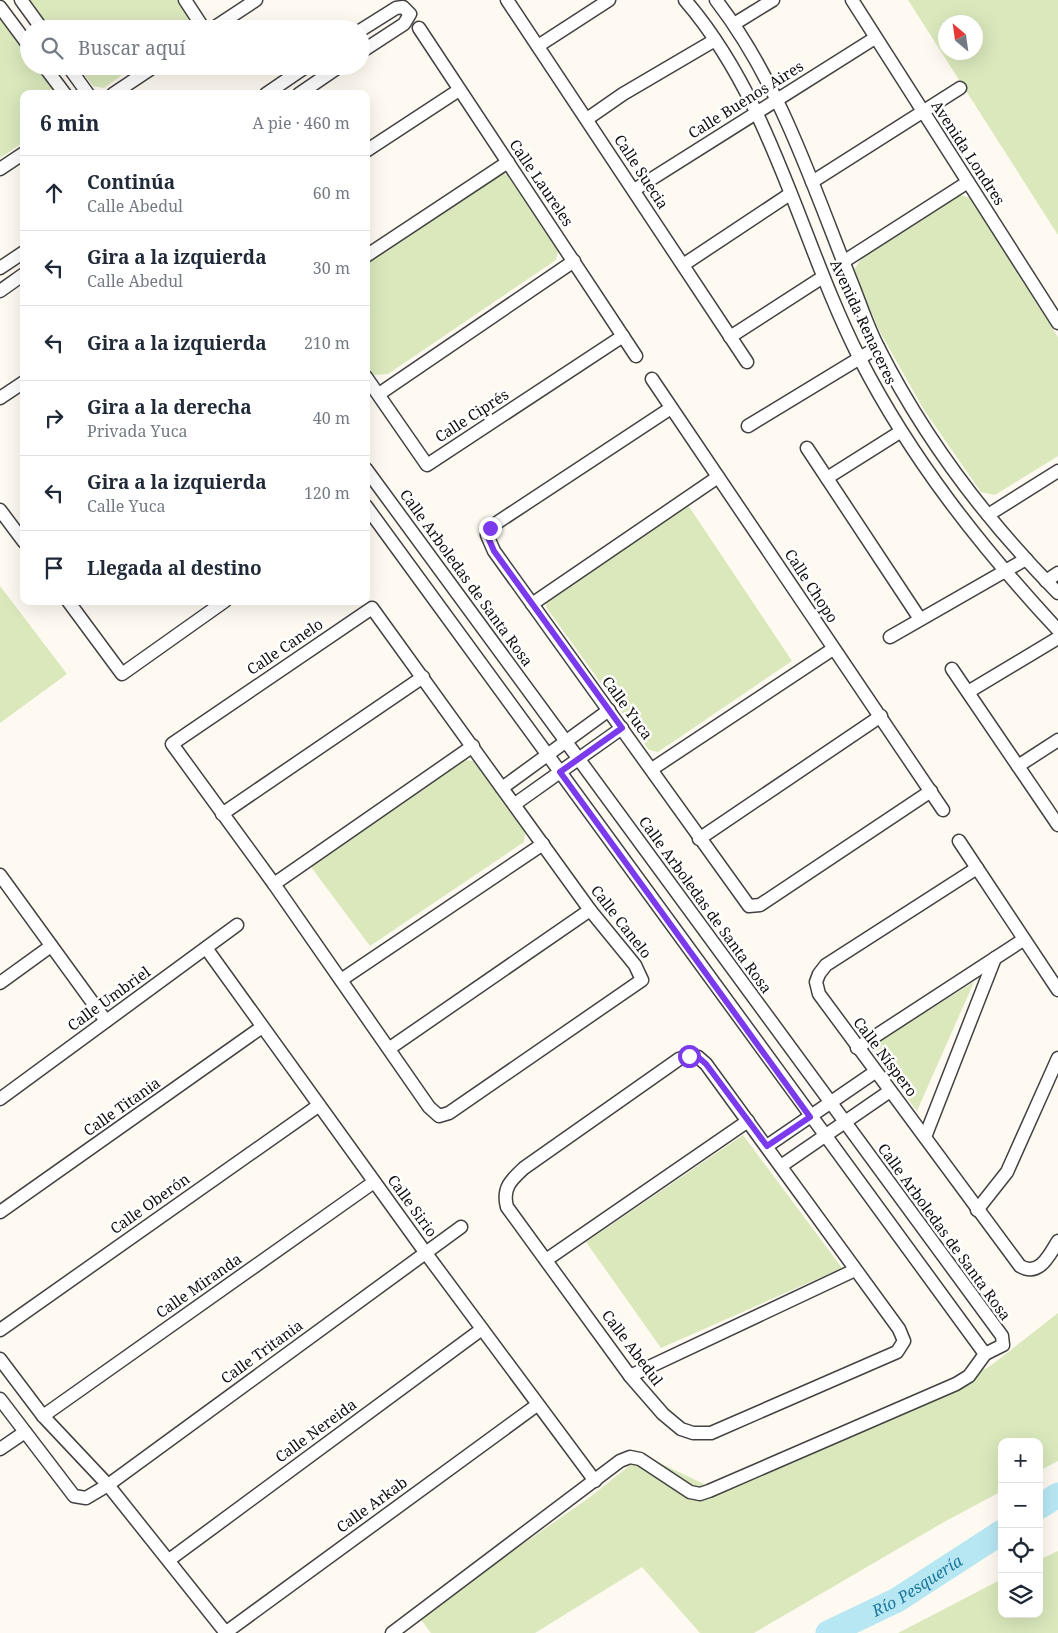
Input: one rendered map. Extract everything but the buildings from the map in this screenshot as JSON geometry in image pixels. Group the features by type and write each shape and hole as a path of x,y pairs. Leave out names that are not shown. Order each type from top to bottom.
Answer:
{"street":[{"path":"21,0 35,20"},
{"path":"185,0 198,20"},
{"path":"226,20 256,0"},
{"name":"Calle Suecia","path":"507,0 747,362"},
{"path":"538,46 609,0"},
{"name":"Avenida Renaceres","path":"685,0 715,40 757,113 823,276 860,358 900,432 966,525 1003,571 1058,630"},
{"name":"Avenida Renaceres","path":"716,0 734,24 778,100 878,347 931,438 988,515 1058,593"},
{"path":"734,24 773,0"},
{"name":"Avenida Londres","path":"852,0 1058,323"},
{"path":"0,7 20,34"},
{"path":"370,24 396,8 403,7 410,14 404,24 370,46"},
{"name":"Calle Laureles","path":"419,28 636,356"},
{"name":"Calle Buenos Aires","path":"634,190 876,38"},
{"path":"587,119 623,94 715,40"},
{"path":"51,75 62,90"},
{"path":"74,75 85,90"},
{"path":"119,90 142,75"},
{"path":"272,90 294,75"},
{"path":"305,90 327,75"},
{"path":"812,182 960,88"},
{"path":"370,148 459,90"},
{"path":"0,169 20,156"},
{"path":"370,253 508,162"},
{"path":"843,262 968,182"},
{"path":"683,266 790,194"},
{"path":"0,268 20,255"},
{"path":"378,394 574,261"},
{"path":"730,337 823,276"},
{"path":"0,290 20,277"},
{"name":"Calle Ciprés","path":"370,383 427,465 623,336"},
{"path":"748,426 878,347"},
{"name":"Calle Chopo","path":"652,379 833,650 943,810"},
{"path":"0,398 20,385"},
{"name":"Calle Yuca","path":"672,408 490,528 487,535 489,543 652,769 699,839 749,906 754,907 931,791"},
{"path":"827,478 900,432"},
{"path":"807,448 920,619"},
{"path":"988,515 1058,471"},
{"name":"Calle Arboledas de Santa Rosa","path":"370,474 1002,1336 1003,1345 985,1354"},
{"path":"532,604 718,478"},
{"path":"0,510 20,537"},
{"path":"370,512 824,1137 985,1354 968,1376 956,1384 700,1494 690,1492 640,1459 630,1457 620,1461 392,1633"},
{"path":"890,637 1026,559"},
{"path":"1046,581 1058,573"},
{"path":"71,605 122,674 219,605"},
{"name":"Calle Canelo","path":"372,608 423,677 590,910 639,971 642,980 639,984 444,1115 435,1114 429,1108 390,1048 172,744 372,608"},
{"path":"968,692 1058,638"},
{"path":"652,769 833,650"},
{"path":"952,669 1058,825"},
{"path":"222,814 423,677"},
{"path":"502,788 546,754 609,710"},
{"path":"699,839 880,716"},
{"path":"515,804 622,728"},
{"path":"1018,766 1058,740"},
{"path":"274,884 473,746"},
{"path":"959,841 1058,990"},
{"path":"341,980 543,844"},
{"name":"Calle Níspero","path":"977,868 826,965 816,982 819,994 857,1048 1020,1266 1027,1270 1038,1268 1046,1260 1058,1241"},
{"path":"0,875 106,1021"},
{"path":"390,1048 590,910"},
{"name":"Calle Umbriel","path":"0,1099 238,925"},
{"path":"857,1048 1023,940"},
{"path":"0,983 51,946"},
{"name":"Calle Sirio","path":"206,948 318,1106 595,1481"},
{"path":"925,1137 995,958"},
{"name":"Calle Titania","path":"0,1212 262,1027"},
{"name":"Calle Abedul","path":"689,1056 698,1057 706,1064 748,1122 782,1166 903,1335 902,1347 897,1352 711,1433 694,1433 681,1429 663,1414 630,1376 508,1207 505,1191 510,1181 524,1168 679,1059 689,1056"},
{"path":"977,1210 1007,1172 1058,1058"},
{"path":"767,1146 875,1072"},
{"path":"782,1166 890,1091"},
{"name":"Calle Oberón","path":"0,1330 318,1106"},
{"path":"546,1260 748,1122"},
{"name":"Calle Miranda","path":"43,1416 374,1182"},
{"name":"Calle Tritania","path":"25,1432 74,1496 80,1498 91,1496 461,1226"},
{"path":"630,1376 855,1270"},
{"name":"Calle Nereida","path":"169,1560 482,1329"},
{"path":"0,1359 43,1416 108,1485 225,1633"},
{"path":"0,1399 25,1432 0,1449"},
{"name":"Calle Arkab","path":"225,1633 537,1405"}],"green space":[{"path":"29,0 177,0 189,18 188,20 43,20"},
{"path":"908,0 1058,0 1058,235 946,60 983,60 983,15 938,15 938,47"},
{"path":"0,18 20,45 20,75 42,75 53,90 20,90 20,145 0,158"},
{"path":"85,75 122,75 104,88 93,86"},
{"path":"497,170 510,176 559,248 556,260 388,374 373,375 370,371 370,256"},
{"path":"957,194 970,198 1058,337 1058,456 995,495 981,492 924,410 880,332 853,271 861,259"},
{"path":"688,505 792,661 658,752 649,750 546,607 547,598"},
{"path":"0,586 67,674 0,723"},
{"path":"463,760 475,761 526,828 524,842 370,946 311,867"},
{"path":"974,982 917,1111 869,1047"},
{"path":"743,1135 842,1268 661,1348 586,1242"},
{"path":"1058,1313 1058,1461 1043,1469 1043,1438 998,1438 998,1493 944,1522 754,1633 700,1633 642,1567 535,1633 431,1633 419,1617 590,1497 643,1455 706,1485 989,1367"},
{"path":"1058,1551 1058,1633 898,1633 998,1581 998,1618 1043,1618 1043,1558"}],"waterway":[{"name":"Río Pesquería","path":"1043,1504 1058,1495"},
{"name":"Río Pesquería","path":"828,1633 897,1600 998,1535"}],"route":[{"path":"490,528 487,535 494,551 622,728 560,772 810,1117 767,1146 706,1064 698,1057 689,1056"}]}
